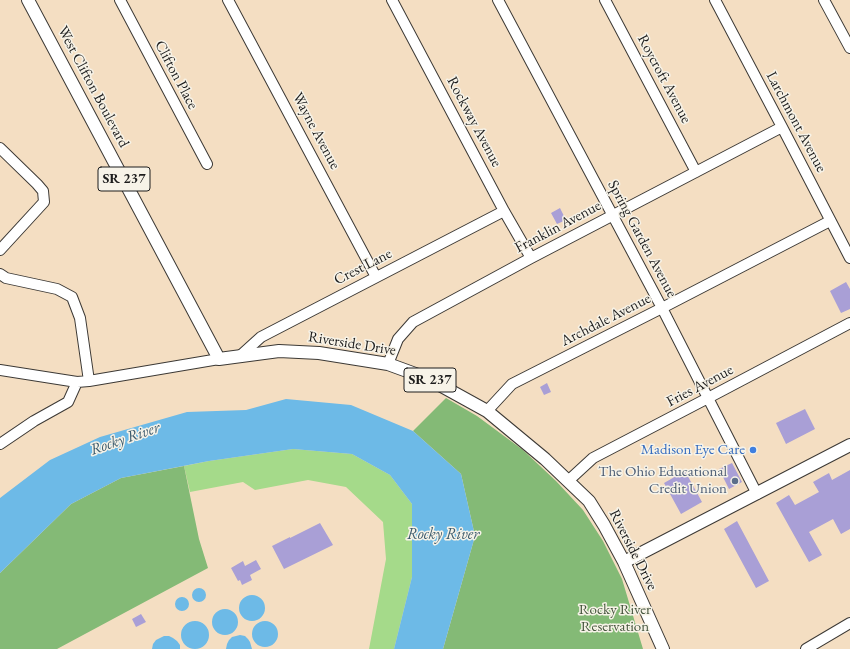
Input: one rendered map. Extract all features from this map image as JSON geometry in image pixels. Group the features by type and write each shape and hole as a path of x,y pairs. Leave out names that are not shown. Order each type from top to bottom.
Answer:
{"main road":[{"name":"West Clifton Boulevard","path":"28,0 220,359"},
{"name":"Riverside Drive","path":"220,359 278,351 319,353 388,364 429,379 487,411 545,459 589,502 604,525 624,562 663,649"},
{"path":"624,562 850,445"}],"street":[{"name":"Clifton Place","path":"120,0 207,164"},
{"name":"Wayne Avenue","path":"228,0 376,277"},
{"name":"Rockway Avenue","path":"392,0 504,211 531,258"},
{"name":"Spring Garden Avenue","path":"498,0 662,308 757,494"},
{"name":"Roycroft Avenue","path":"605,0 696,172"},
{"name":"Larchmont Avenue","path":"715,0 850,258"},
{"path":"824,0 850,48"},
{"name":"Franklin Avenue","path":"388,364 398,339 413,322 612,215 782,127"},
{"path":"0,148 43,191 44,202 0,250"},
{"name":"Crest Lane","path":"240,356 261,337 504,211"},
{"name":"Archdale Avenue","path":"487,411 512,384 830,221"},
{"path":"0,274 6,278 57,289 72,297 80,318 90,381"},
{"name":"Fries Avenue","path":"568,481 593,458 850,324"},
{"name":"Riverside Drive","path":"0,370 77,382 220,359"},
{"path":"0,444 34,421 68,402 77,382"},
{"path":"806,649 850,623"}],"green space":[{"name":"Rocky River Reservation","path":"446,398 477,416 523,450 556,481 583,510 603,541 622,579 643,649 443,649 475,536 461,474 413,431"},
{"path":"293,449 352,454 390,475 412,504 412,577 394,649 369,649 386,559 383,522 346,487 308,480 255,490 243,482 190,492 184,466"},
{"path":"184,466 199,539 208,568 57,649 0,649 0,573 71,504 121,478"}],"water":[{"name":"Rocky River","path":"286,399 351,405 413,431 461,474 475,536 443,649 394,649 412,577 412,504 390,475 352,454 293,449 209,461 121,478 71,504 0,573 0,498 50,460 100,437 187,412 246,410"},
{"path":"196,588 202,588 206,592 206,598 202,602 196,602 192,598 192,592"},
{"path":"252,595 261,599 265,608 261,617 252,621 243,617 239,608 243,599"},
{"path":"179,597 185,597 189,601 189,607 185,611 179,611 175,607 175,601"},
{"path":"225,609 234,613 238,622 234,631 225,635 216,631 212,622 216,613"},
{"path":"195,621 205,625 209,635 205,645 195,649 185,645 181,635 185,625"},
{"path":"265,621 274,625 278,634 274,643 265,647 256,643 252,634 256,625"},
{"path":"240,635 245,636 248,639 252,649 226,649 229,640 232,637"},
{"path":"164,636 169,636 177,641 180,645 180,649 152,649 156,640"}],"building":[{"path":"560,208 566,220 557,224 551,213"},
{"path":"846,282 850,289 850,309 841,313 830,291"},
{"path":"547,383 551,392 544,395 540,387"},
{"path":"805,409 815,429 786,444 776,423"},
{"path":"732,463 742,482 729,489 719,469"},
{"path":"850,470 850,529 841,534 833,519 809,532 822,555 809,562 776,503 789,495 795,505 819,492 813,482 829,473 832,480"},
{"path":"685,471 702,502 681,514 664,483"},
{"path":"737,521 769,581 756,588 724,529"},
{"path":"320,523 333,545 284,569 272,546"},
{"path":"256,560 261,569 250,575 252,580 242,585 231,568 243,561 245,566"},
{"path":"141,614 146,622 136,627 132,619"}],"place":[{"name":"Madison Eye Care","path":"753,450"},
{"name":"The Ohio Educational Credit Union","path":"735,481"}]}
